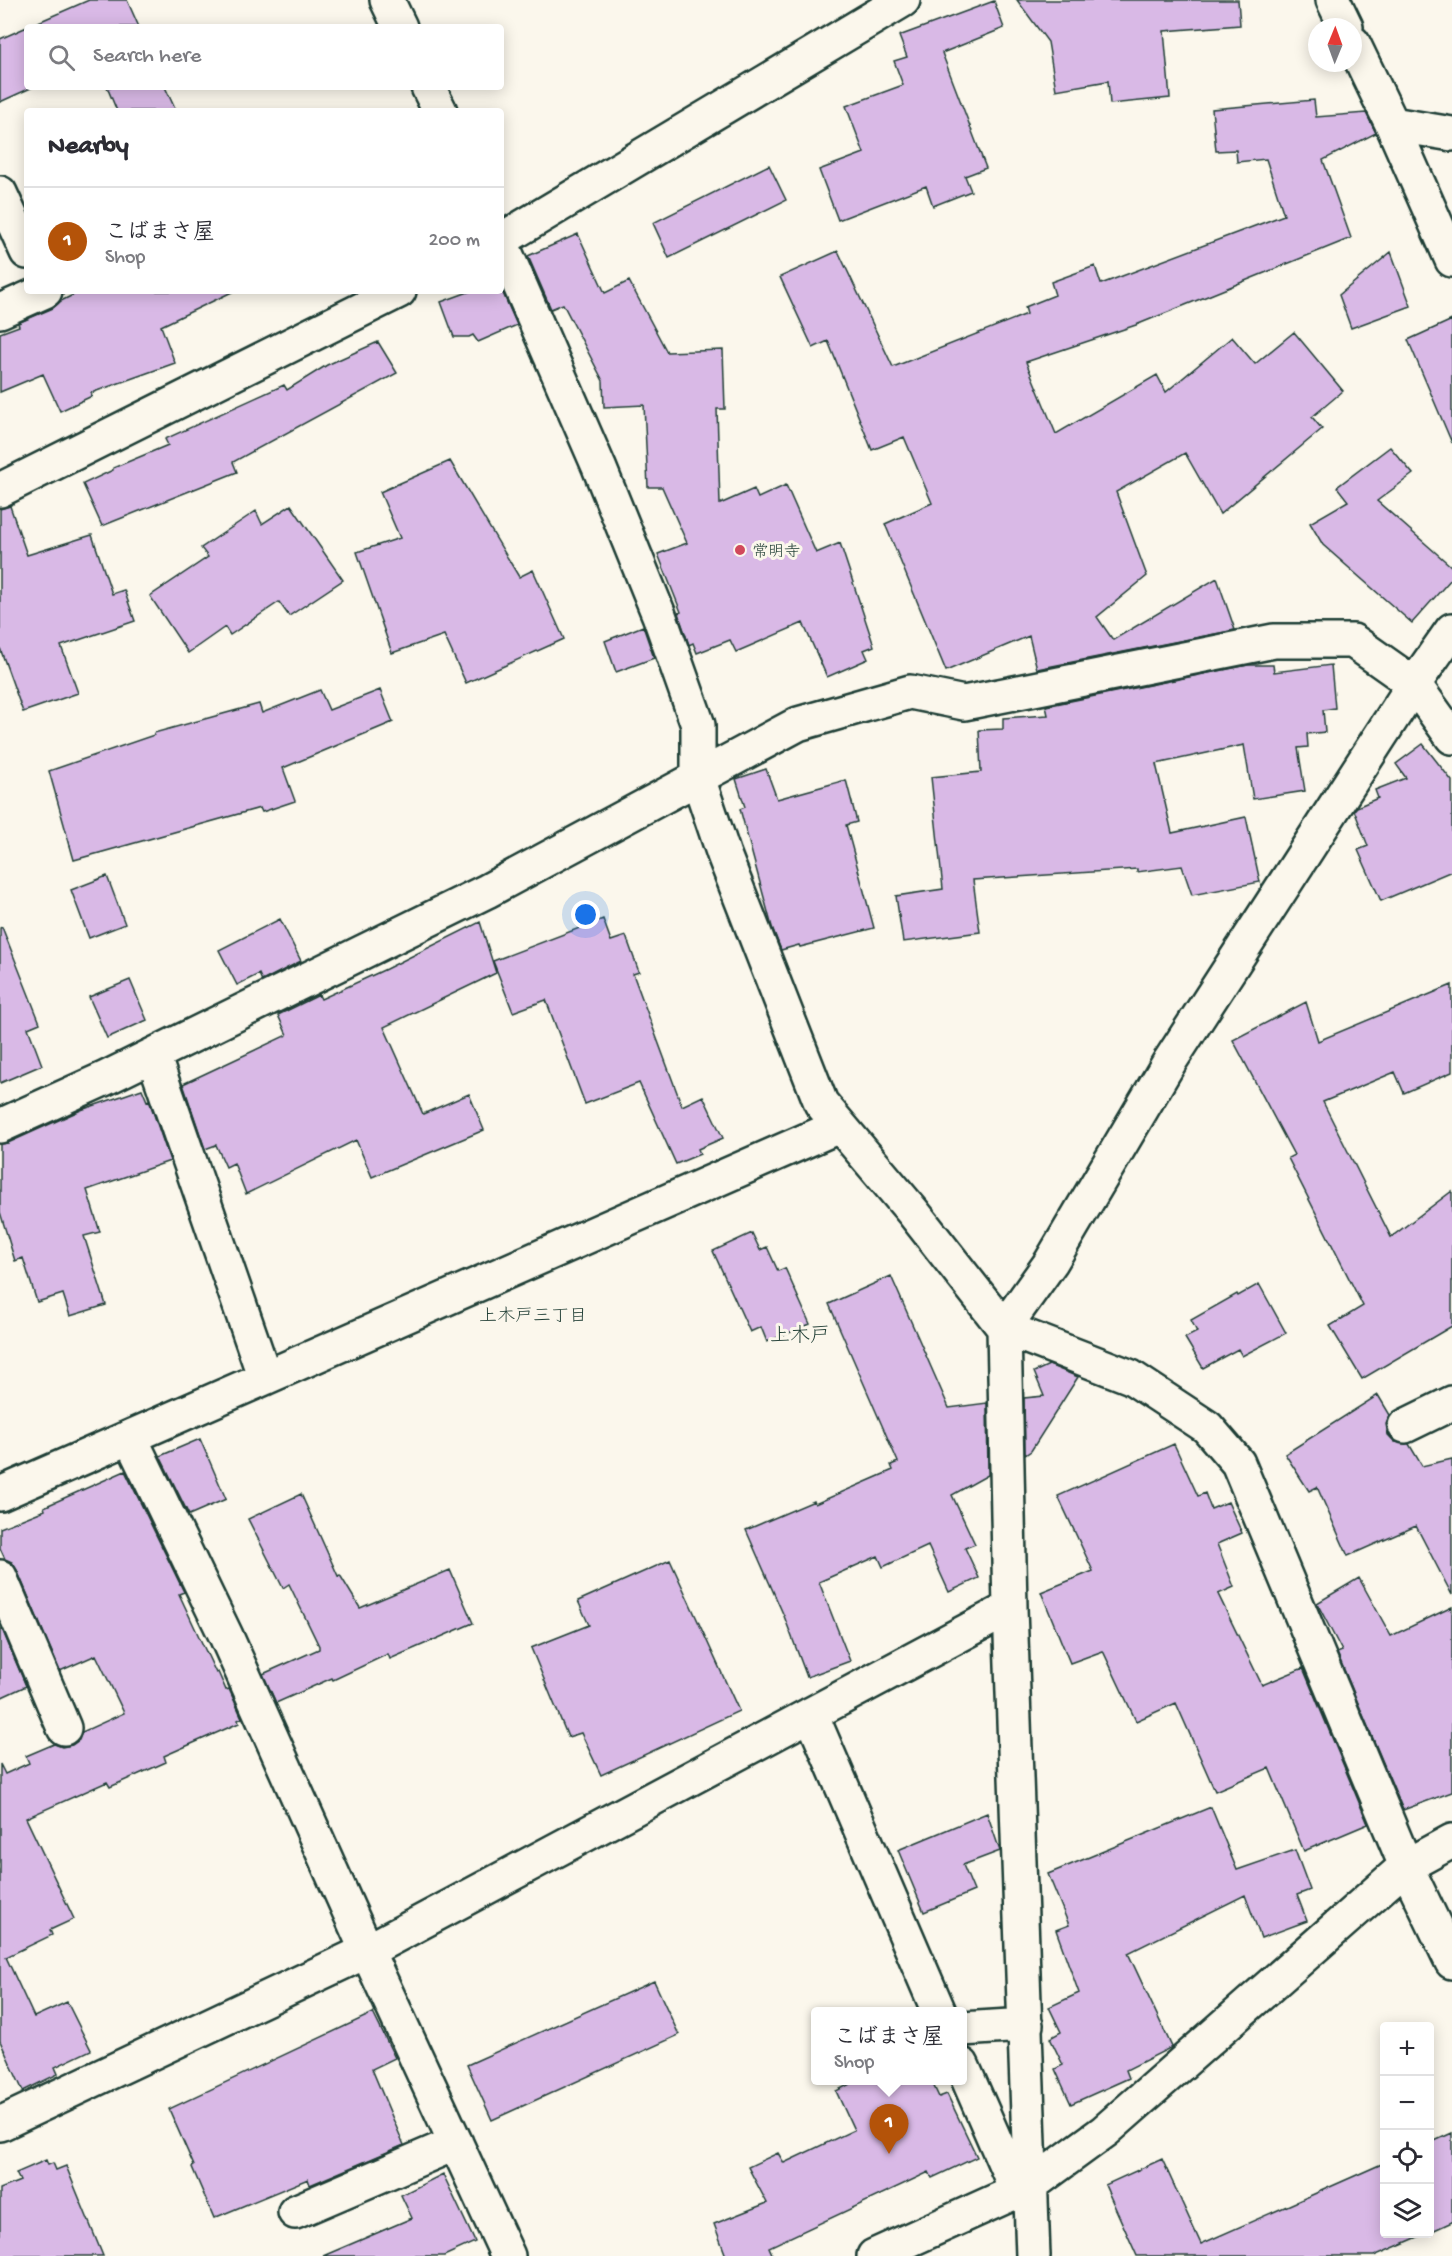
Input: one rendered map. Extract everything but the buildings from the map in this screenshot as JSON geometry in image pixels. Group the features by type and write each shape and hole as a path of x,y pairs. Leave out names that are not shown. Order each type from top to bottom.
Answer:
{"street":[{"path":"387,0 399,24"},
{"path":"504,239 903,0"},
{"path":"1333,0 1342,18"},
{"path":"1362,62 1452,260"},
{"path":"430,90 438,108"},
{"path":"1392,124 1452,134"},
{"path":"0,193 24,245"},
{"path":"504,248 599,467 659,615 698,725 698,778 724,855 821,1103 913,1212 1004,1328 1131,1377 1207,1427 1238,1463 1406,1866 1452,1962"},
{"path":"0,310 38,294"},
{"path":"0,490 393,294"},
{"path":"1033,2256 1027,2196 1026,2025 1010,1608 1004,1328 1051,1262 1170,1061 1414,684 1452,630"},
{"path":"0,1126 153,1055 487,891 798,724 910,692 964,703 1274,641 1353,641 1414,684 1452,737"},
{"path":"153,1055 265,1378"},
{"path":"0,1494 839,1126"},
{"path":"1405,1426 1452,1403"},
{"path":"130,1437 226,1636 367,1951 508,2256"},
{"path":"0,1577 64,1728"},
{"path":"0,2124 367,1951 1010,1608"},
{"path":"811,1714 937,2007"},
{"path":"874,2256 1027,2196 1105,2131 1406,1866 1452,1841"},
{"path":"967,2029 1026,2025"},
{"path":"967,2073 1027,2196 1053,2256"},
{"path":"295,2212 456,2143"}],"place":[{"name":"常明寺","path":"740,550"},
{"name":"こばまさ屋","path":"889,2154"}],"district":[{"name":"上木戸三丁目","path":"533,1315"},
{"name":"上木戸","path":"800,1334"}]}
